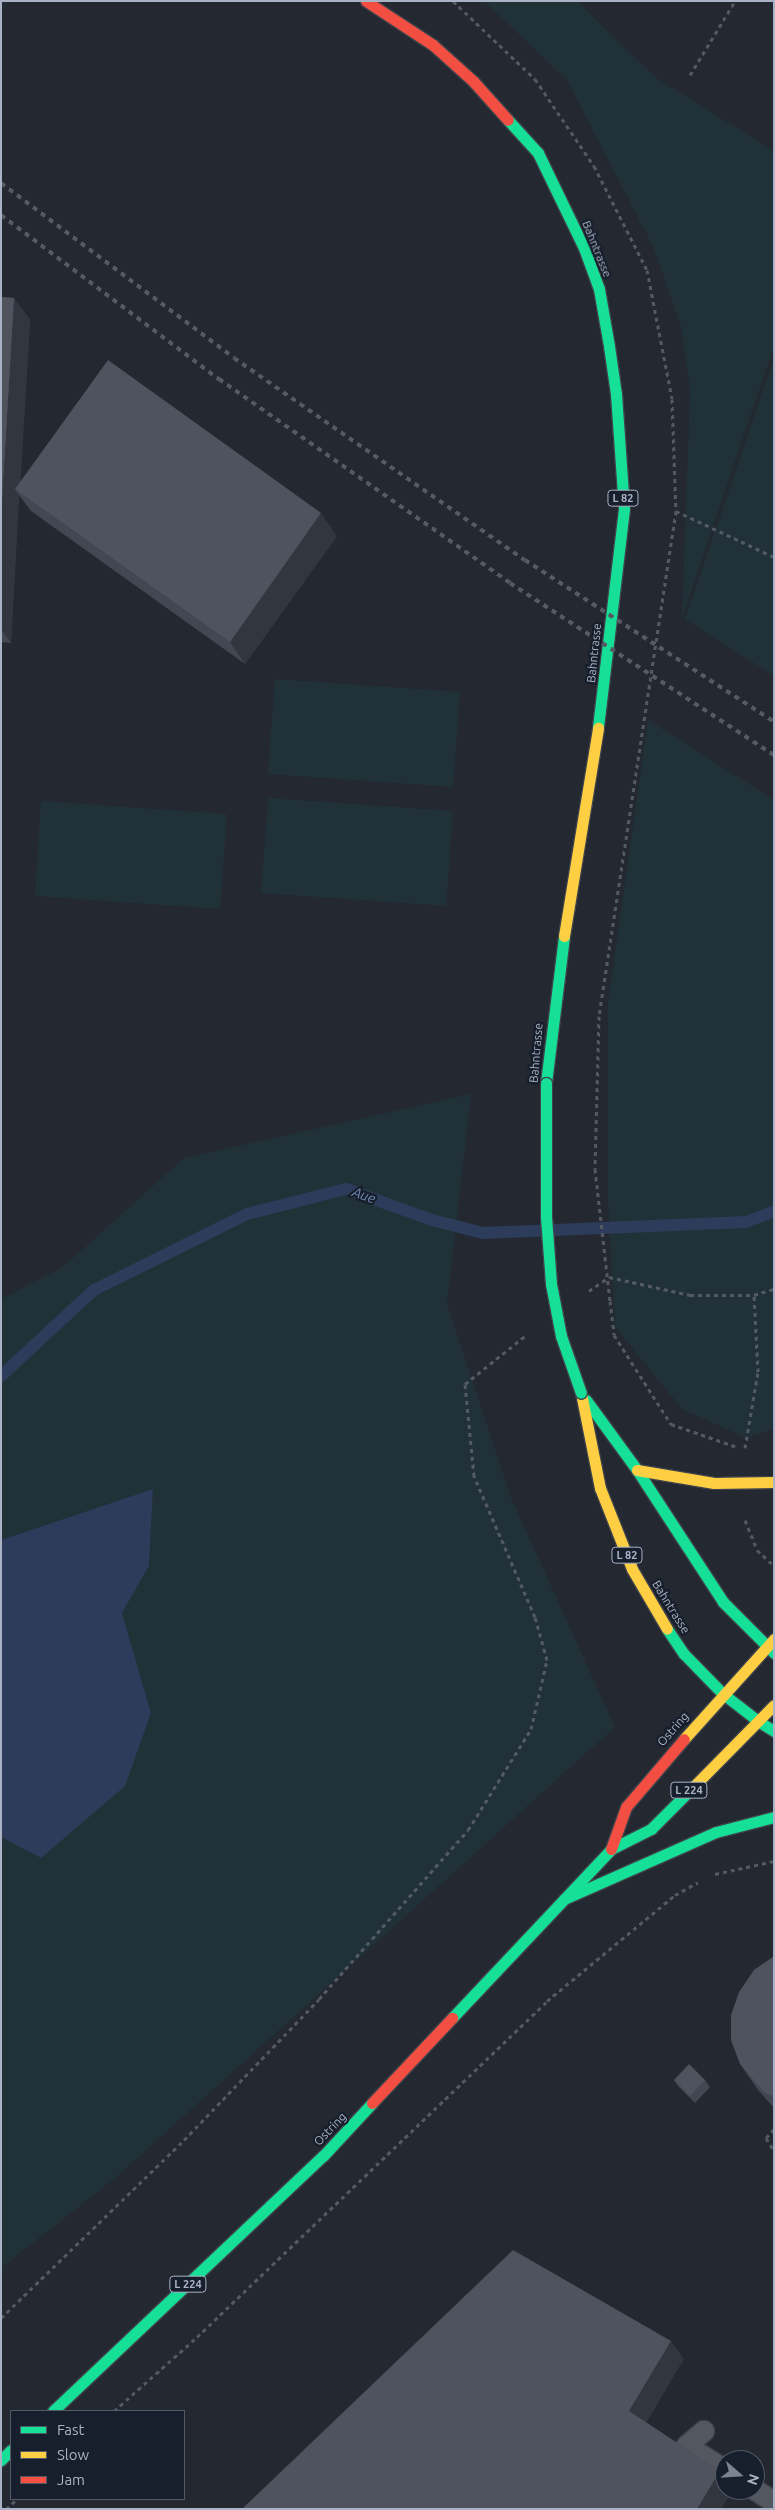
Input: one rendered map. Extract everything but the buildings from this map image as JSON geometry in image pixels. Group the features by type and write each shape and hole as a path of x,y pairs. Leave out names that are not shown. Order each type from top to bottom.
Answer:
{"main road":[{"name":"Bahntrasse","path":"366,1 393,16 439,51 506,114 538,153 584,248 599,290 610,346 616,394 624,509 603,698 556,985 546,1083 546,1217 551,1284 561,1336 581,1393 600,1488 632,1569 651,1605 684,1654 722,1693 774,1732"},
{"name":"Bahntrasse","path":"581,1393 637,1470 723,1602 771,1646"},
{"path":"637,1470 692,1481 738,1485 774,1482"},
{"name":"Ostring","path":"611,1849 626,1807 722,1693 771,1646"},
{"name":"Ostring","path":"54,2410 323,2156 481,1990 560,1901 611,1849 651,1829 774,1704"},
{"path":"560,1901 716,1832 774,1817"},
{"path":"1,2460 10,2451"}],"lane":[{"path":"704,2431 687,2446 715,2464"}],"path":[{"path":"453,1 535,79 594,166"},
{"path":"690,75 736,1"},
{"path":"676,511 774,557"},
{"path":"599,1201 614,1335 671,1424 744,1450 758,1372 754,1295"},
{"path":"609,1277 690,1295 754,1295 774,1289"},
{"path":"1,2318 184,2140 319,1999 468,1830 531,1730 547,1660 535,1617 474,1476 465,1384 504,1351"},
{"path":"738,1485 746,1526 757,1550 774,1566"},
{"path":"710,1875 774,1861"},
{"path":"115,2410 197,2336 547,2001 668,1900 703,1879"},
{"path":"774,2129 766,2138 774,2152"},
{"path":"6,2509 16,2500"}],"shaded area":[{"path":"484,1 577,1 656,78 774,151 774,346 682,618 690,391 681,326 653,246 567,80"},
{"path":"774,359 774,676 685,619"},
{"path":"275,679 460,692 453,787 268,774"},
{"path":"648,720 774,800 774,1429 746,1438 682,1409 615,1327 608,1201 608,1003"},
{"path":"268,798 453,811 446,906 261,893"},
{"path":"41,801 227,814 220,909 35,896"},
{"path":"471,1094 447,1304 511,1498 615,1727 114,2179 1,2268 1,1837 41,1858 151,1713 122,1613 149,1566 153,1489 1,1540 1,1299 63,1267 184,1158"}],"water":[{"path":"153,1489 149,1566 122,1613 151,1713 125,1786 41,1858 1,1837 1,1540"}],"waterway":[{"name":"Aue","path":"1,1376 94,1290 247,1214 346,1189 432,1220 483,1233 746,1222 774,1211"}],"railway":[{"path":"1,183 234,358 525,560 774,722"},
{"path":"1,215 219,379 510,583 774,755"}],"traffic: fast":[{"path":"508,120 538,153 584,248 599,289 609,346 616,394 624,509 598,728"},
{"path":"546,1083 564,936"},
{"path":"546,1083 546,1217 551,1284 561,1336 581,1393"},
{"path":"586,1400 637,1470 723,1602 774,1653"},
{"path":"667,1629 684,1654 722,1693 758,1721"},
{"path":"758,1721 774,1731"},
{"path":"452,2018 611,1849 651,1829 695,1785"},
{"path":"564,1899 716,1832 774,1817"},
{"path":"54,2410 323,2156 372,2103"},
{"path":"1,2460 10,2451"}],"traffic: slow":[{"path":"564,936 598,728"},
{"path":"581,1393 600,1488 632,1569 667,1629"},
{"path":"637,1470 714,1483 774,1482"},
{"path":"684,1739 774,1639"},
{"path":"695,1785 774,1705"}],"traffic: jam":[{"path":"366,1 433,45 473,81 508,120"},
{"path":"611,1849 626,1807 684,1739"},
{"path":"372,2103 452,2018"}]}
